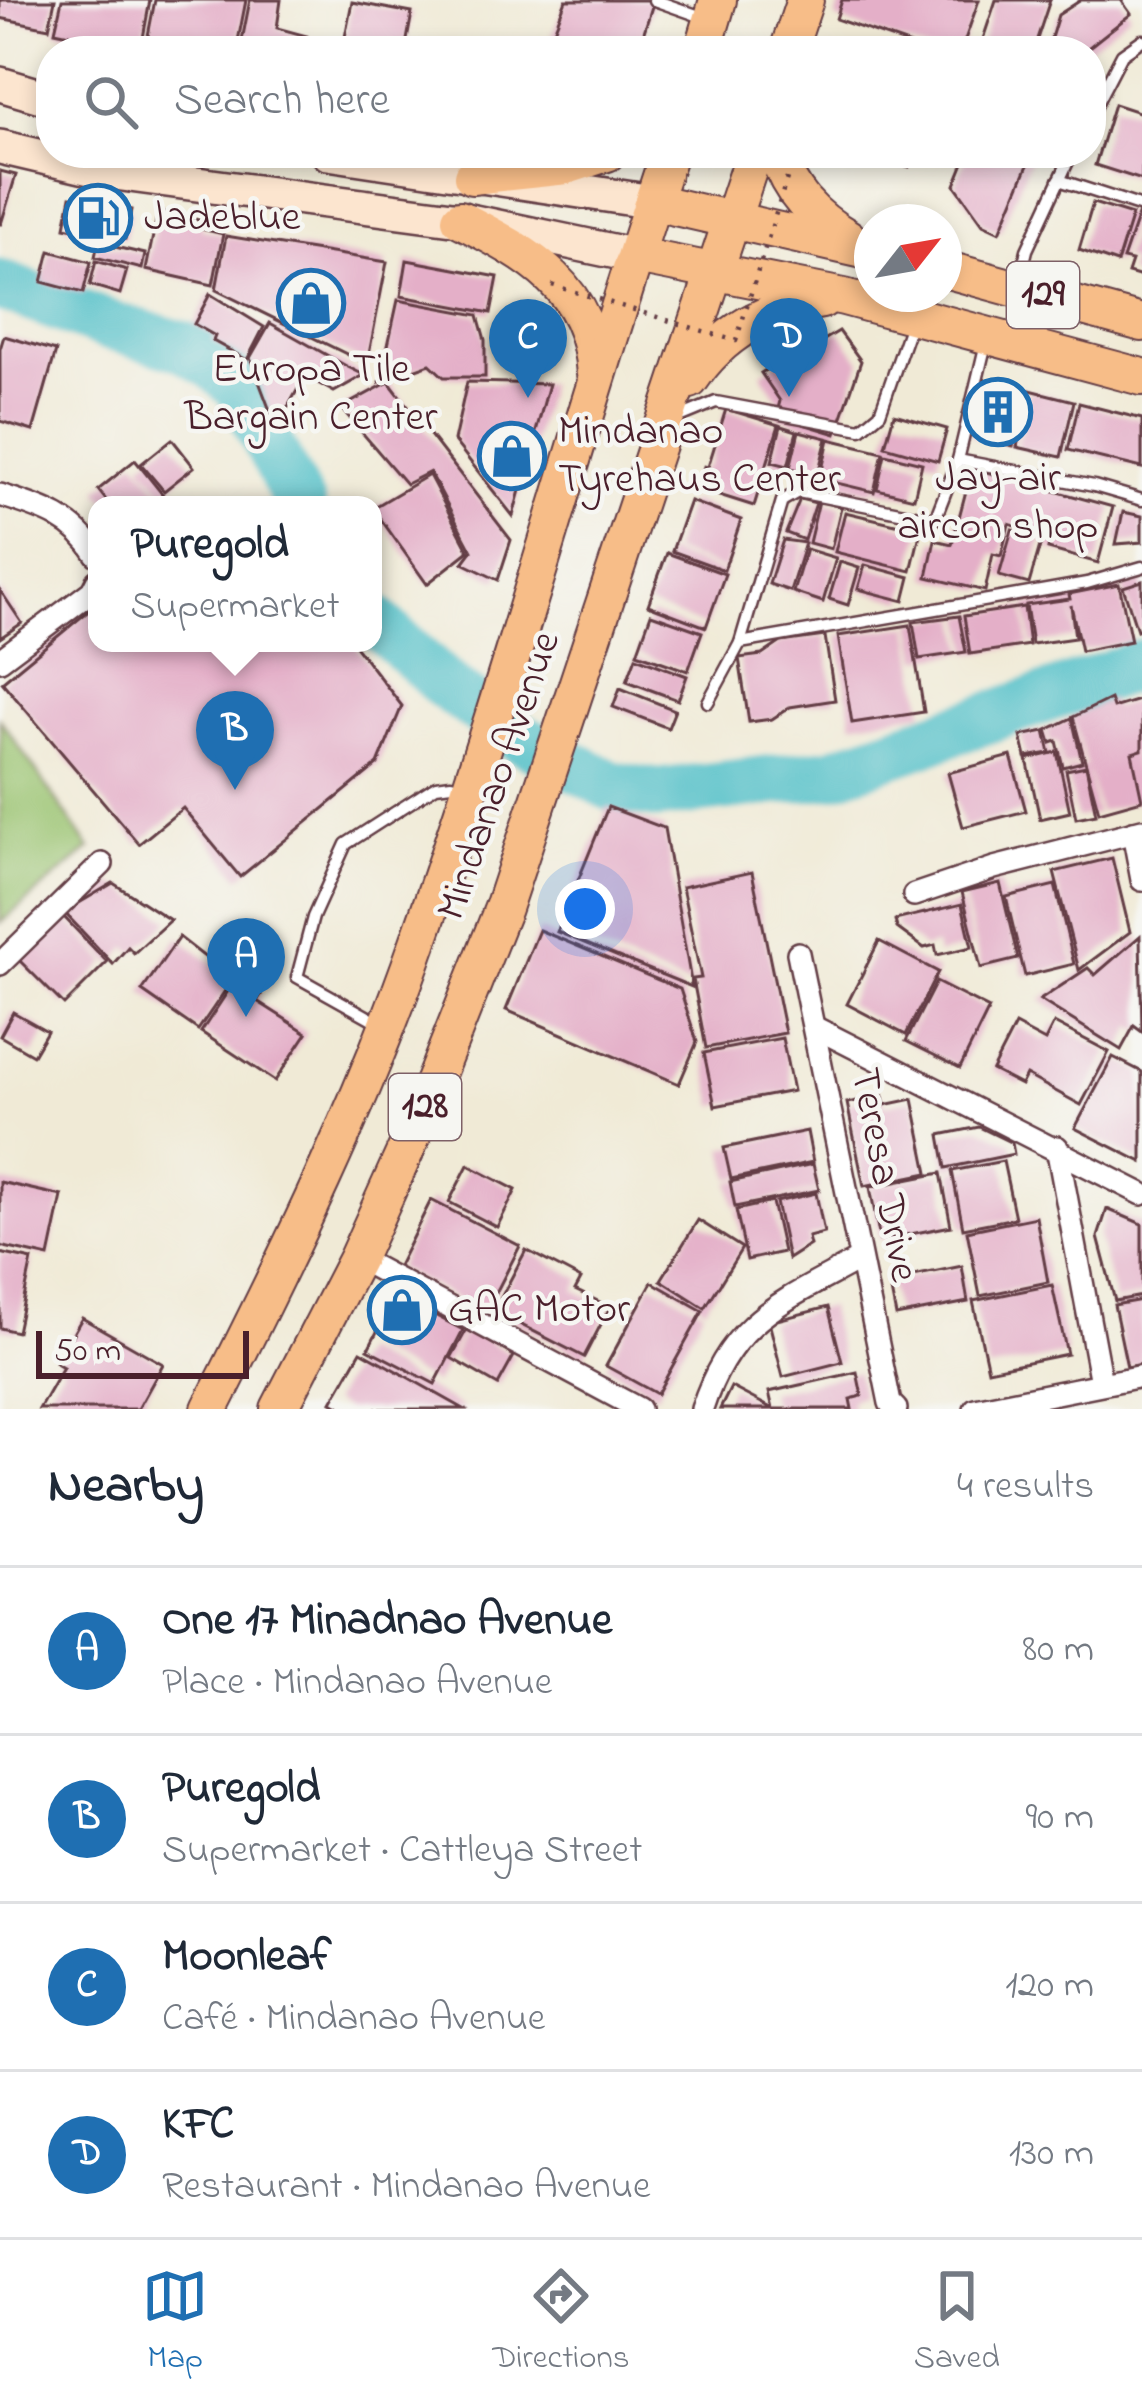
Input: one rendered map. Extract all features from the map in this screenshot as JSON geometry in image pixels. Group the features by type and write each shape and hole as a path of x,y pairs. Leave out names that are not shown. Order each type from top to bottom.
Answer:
{"main road":[{"path":"793,36 806,0"},
{"path":"0,84 36,95"},
{"name":"129","path":"0,147 36,155"},
{"name":"129","path":"93,168 460,219 844,297 1142,377"},
{"path":"440,168 653,202 854,247"},
{"path":"472,176 548,168"},
{"name":"Mindanao Avenue","path":"210,1409 281,1269 386,1027 517,644 664,168"},
{"name":"Mindanao Avenue","path":"279,1409 356,1258 460,1022 543,793 749,168"},
{"path":"786,168 788,182 805,205 854,241"},
{"path":"460,219 526,254 560,284 586,326 596,382"},
{"name":"129","path":"962,274 1142,323"},
{"path":"669,416 705,359 740,328 787,307 844,297"},
{"path":"356,1102 413,1134"}],"street":[{"path":"0,496 47,509 68,520 88,540"},
{"path":"0,659 88,594"},
{"path":"914,895 994,868 1138,831 1142,880"},
{"path":"0,964 102,864"},
{"name":"Teresa Drive","path":"798,953 858,1260 890,1403 896,1409"},
{"path":"814,1027 1142,1194"},
{"path":"1057,1148 1101,1382"},
{"path":"356,1258 639,1409"},
{"path":"702,1409 729,1348 755,1319 858,1260"},
{"path":"975,1409 1142,1376"}],"lane":[{"path":"654,0 711,24"},
{"path":"1106,85 1122,54 1142,40"},
{"path":"1018,288 1027,250 1065,168"},
{"path":"1059,180 1142,207"},
{"path":"669,416 716,402 861,429 880,413 913,318"},
{"path":"708,702 740,643 782,501 798,492 935,519 958,460 988,334"},
{"path":"958,460 1142,500"},
{"path":"740,643 1087,583 1142,567"},
{"path":"386,1027 297,977 313,917 346,844 436,786 451,784 469,791"}],"path":[{"path":"551,285 736,341 781,168"}],"green space":[{"path":"0,719 90,849 0,923"}],"building":[{"path":"0,0 55,0 49,28 0,18"},
{"path":"62,0 150,0 143,36 79,36 55,31"},
{"path":"155,0 246,0 239,36 148,36"},
{"path":"250,0 281,0 277,28 307,36 243,36"},
{"path":"566,0 654,0 643,36 552,36"},
{"path":"842,0 979,0 966,36 885,36 836,19"},
{"path":"996,0 1050,0 1038,36 984,36"},
{"path":"1081,0 1121,0 1131,14 1103,36 1052,36 1058,15"},
{"path":"352,2 412,13 408,36 345,36"},
{"path":"1114,104 1142,113 1142,180 1104,168 1106,130"},
{"path":"962,168 1027,168 1000,232 983,224 955,185"},
{"path":"0,171 16,175 1,224 0,224"},
{"name":"Jadeblue","path":"71,196 131,210 125,239 65,227"},
{"path":"1093,203 1132,215 1117,263 1079,250"},
{"path":"1142,204 1142,277 1128,273 1132,261 1123,259"},
{"path":"158,211 203,221 201,229 223,234 213,285 146,270"},
{"name":"Europa Tile Bargain Center","path":"226,236 387,262 367,364 216,290"},
{"path":"98,243 145,254 142,269 95,257"},
{"path":"50,251 91,262 83,293 42,282"},
{"path":"407,260 498,277 491,313 401,296"},
{"path":"96,261 127,270 120,294 90,285"},
{"path":"210,294 264,327 247,360 194,324"},
{"path":"398,300 478,315 485,340 485,377 444,377 430,364 380,382"},
{"path":"270,323 364,375 334,392 305,376 279,423 274,421 250,358"},
{"path":"839,331 861,361 836,434 776,416 780,401 761,373 806,344 809,349"},
{"path":"4,336 56,351 33,431 0,421"},
{"name":"Jay-air aircon shop","path":"983,379 1026,389 1013,446 970,436"},
{"path":"389,382 511,540 498,580 463,563 472,551 430,472 406,484 341,408"},
{"path":"467,382 549,384 513,516 454,441"},
{"path":"1030,390 1074,401 1061,457 1017,447"},
{"path":"1079,403 1142,419 1142,468 1068,450"},
{"path":"726,409 779,425 754,506 697,488"},
{"path":"894,414 947,429 938,461 885,446"},
{"path":"781,426 797,431 788,466 772,462"},
{"path":"799,431 827,438 818,474 790,468"},
{"path":"172,439 194,467 164,491 141,464"},
{"path":"829,439 883,452 874,492 820,479"},
{"path":"885,454 922,463 914,498 877,489"},
{"path":"135,460 164,496 103,496 98,490"},
{"path":"972,468 1113,507 1098,563 1048,549 1051,536 1009,524 1001,556 993,554 985,591 927,577 935,540 952,544"},
{"path":"429,475 469,551 427,584 382,521 382,503"},
{"path":"800,499 816,503 804,540 786,533"},
{"path":"690,501 741,520 724,570 672,551"},
{"path":"819,501 841,507 831,549 809,543"},
{"path":"845,512 921,530 911,571 835,552"},
{"path":"1123,512 1142,516 1142,542 1116,544"},
{"path":"1012,530 1042,539 1029,584 999,576"},
{"path":"783,540 805,543 790,591 769,584"},
{"path":"806,549 836,558 823,602 793,592"},
{"path":"667,553 725,574 706,627 648,605"},
{"path":"840,562 859,568 848,605 829,599"},
{"path":"865,565 910,577 904,601 858,589"},
{"path":"1142,581 1142,628 1137,630 1123,587"},
{"path":"1119,584 1131,641 1081,651 1071,605 1075,638 1032,644 1026,605 1070,599 1069,594"},
{"path":"0,590 22,623 0,638"},
{"path":"1024,607 1029,645 970,654 964,616"},
{"path":"88,611 88,652 360,652 402,706 378,764 240,877 183,808 139,844 2,682"},
{"path":"651,614 702,632 688,671 637,653"},
{"path":"959,616 966,652 919,659 913,622"},
{"path":"910,625 924,712 852,723 838,636"},
{"path":"825,636 835,700 790,707 772,719 749,722 739,658 762,655 781,642"},
{"path":"636,657 687,676 678,700 627,681"},
{"path":"620,688 675,710 668,728 613,707"},
{"path":"1110,699 1113,708 1142,699 1142,750 1132,753 1142,800 1099,812 1073,717"},
{"path":"1072,718 1082,762 1063,767 1057,741 1051,743 1047,730"},
{"path":"1045,731 1050,753 1026,757 1021,736"},
{"path":"1057,752 1070,812 1040,819 1027,759"},
{"path":"1011,756 1026,811 963,827 948,773"},
{"path":"1086,766 1096,814 1076,818 1066,770"},
{"path":"608,807 664,828 692,987 557,932"},
{"path":"1112,858 1130,932 1079,970 1054,872"},
{"path":"752,872 785,1033 706,1048 693,979 701,978 682,887"},
{"path":"113,883 170,920 134,953 128,947 113,964 64,912"},
{"path":"1000,883 1018,959 981,968 962,892"},
{"path":"1055,885 1074,964 1025,976 1006,897"},
{"path":"962,904 972,947 937,955 935,945 924,948 897,928 895,920"},
{"path":"62,915 107,962 64,1005 18,959"},
{"path":"539,930 680,989 697,1042 679,1084 506,1010"},
{"path":"1140,936 1142,1032 1134,1026 1121,1050 1040,1000 1088,968 1095,975"},
{"path":"179,937 233,979 198,1030 142,991"},
{"path":"879,941 938,972 906,1035 847,1004"},
{"path":"236,979 261,995 257,1001 307,1033 275,1081 201,1032"},
{"path":"936,982 989,1009 960,1068 906,1041"},
{"path":"13,1012 47,1031 33,1055 0,1036"},
{"path":"1054,1023 1109,1052 1081,1105 1026,1075 1021,1085 992,1070 1015,1025 1045,1041"},
{"path":"782,1038 793,1091 715,1106 704,1053"},
{"path":"1113,1057 1142,1072 1142,1162 1075,1128"},
{"path":"883,1096 885,1105 913,1099 928,1173 864,1186 847,1103"},
{"path":"979,1127 1012,1143 1014,1154 946,1168 940,1135"},
{"path":"807,1131 813,1162 731,1179 724,1148"},
{"path":"1003,1161 1015,1218 963,1228 952,1171"},
{"path":"813,1164 819,1190 735,1207 730,1182"},
{"path":"468,1165 516,1190 497,1227 449,1202"},
{"path":"941,1173 951,1226 880,1240 870,1187"},
{"path":"0,1182 62,1196 49,1257 0,1246"},
{"path":"816,1193 824,1233 808,1237 810,1245 788,1259 776,1202"},
{"path":"431,1200 520,1246 485,1314 397,1268"},
{"path":"772,1202 783,1252 747,1260 736,1210"},
{"path":"1107,1209 1142,1224 1142,1296 1115,1301 1098,1237"},
{"path":"1036,1217 1048,1282 980,1296 967,1231"},
{"path":"698,1220 742,1248 705,1308 661,1280"},
{"path":"526,1250 581,1279 575,1290 610,1307 584,1357 494,1311"},
{"path":"0,1253 32,1260 17,1332 0,1328"},
{"path":"962,1266 968,1302 896,1316 889,1281"},
{"path":"652,1282 703,1311 657,1394 606,1366"},
{"path":"1052,1285 1067,1354 988,1370 973,1301"},
{"path":"396,1295 463,1330 435,1384 368,1349"},
{"path":"1142,1300 1142,1364 1127,1367 1114,1305"},
{"path":"828,1307 842,1362 783,1377 769,1322"},
{"path":"82,1318 163,1364 138,1409 39,1409 63,1367 56,1363"},
{"path":"467,1329 514,1356 498,1385 451,1358"},
{"path":"361,1351 464,1409 344,1409 332,1402"},
{"path":"857,1372 862,1396 850,1399 852,1409 773,1409 769,1392"},
{"path":"731,1387 773,1409 720,1409"}],"waterway":[{"path":"0,285 110,326 185,347 214,365 239,387 295,496"},
{"path":"382,627 447,687 520,738 612,786 658,794 832,773 1142,664"}],"place":[{"name":"Jadeblue","path":"98,218"},
{"name":"Europa Tile Bargain Center","path":"311,303"},
{"name":"KFC","path":"789,397"},
{"name":"Moonleaf","path":"528,398"},
{"name":"Jay-air aircon shop","path":"998,412"},
{"name":"Mindanao Tyrehaus Center","path":"512,456"},
{"name":"Puregold","path":"235,790"},
{"name":"One 17 Minadnao Avenue","path":"246,1017"},
{"name":"GAC Motor","path":"402,1310"}]}
